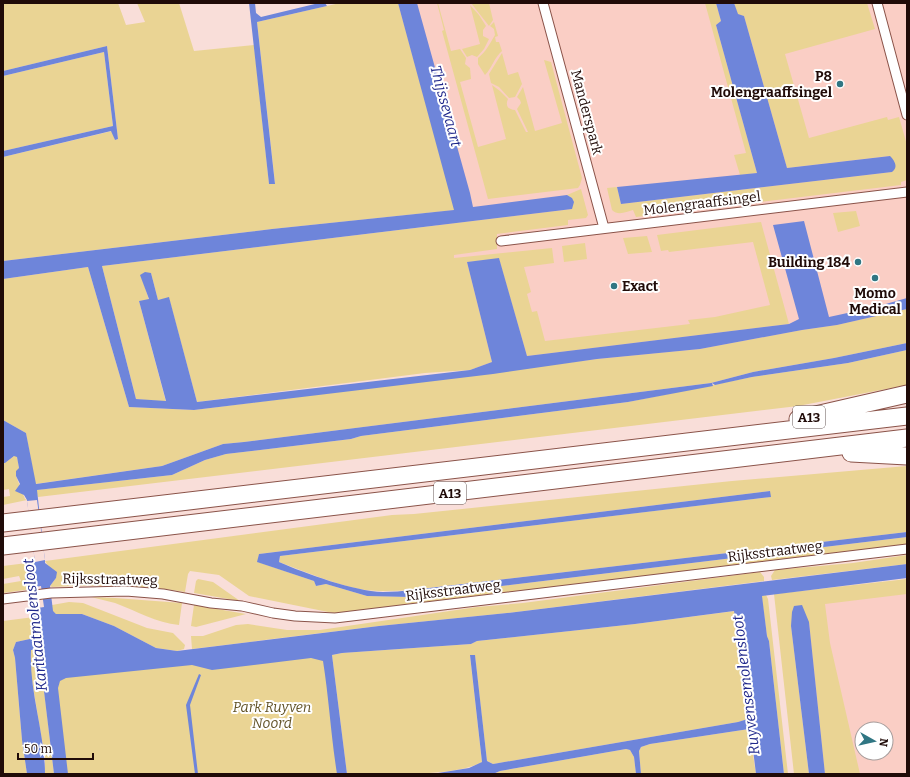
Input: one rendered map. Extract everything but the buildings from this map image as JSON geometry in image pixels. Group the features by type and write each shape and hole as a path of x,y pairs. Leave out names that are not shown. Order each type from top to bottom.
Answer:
{"highway":[{"name":"A13","path":"711,439 907,394"},
{"name":"A13","path":"3,523 907,416"},
{"name":"A13","path":"3,546 907,438"},
{"name":"A13","path":"808,450 907,456"}],"street":[{"name":"Manderspark","path":"543,3 604,228"},
{"path":"877,3 907,115"},
{"name":"Molengraaffsingel","path":"501,241 907,192"},
{"name":"Rijksstraatweg","path":"3,599 46,594 126,591 144,592 211,603 242,606 295,616 335,618 907,549"}],"shaded area":[{"path":"378,3 907,3 907,327 482,394"},
{"path":"907,581 907,774 818,774 797,597"}],"green space":[{"path":"118,3 126,25 145,22 137,3 179,3 194,51 254,45 269,184 275,183 257,22 340,3 398,3 455,210 272,229 3,261 3,157 112,131 115,140 118,139 107,46 3,71 3,4"},
{"path":"437,3 451,51 460,49 466,58 465,64 470,68 471,79 460,82 478,147 506,139 492,85 508,99 508,107 515,110 526,132 528,132 517,109 521,103 517,97 523,87 535,131 562,123 544,60 551,62 582,178 578,188 488,199 442,31 444,30"},
{"path":"471,3 489,3 493,20 489,26"},
{"path":"705,3 716,3 721,21 716,25 757,173 740,175 734,155 746,153"},
{"path":"734,3 867,3 875,29 785,54 809,138 887,117 888,120 899,117 907,145 907,180 901,182 901,185 636,217 633,210 617,213 612,210 607,188 617,187 621,204 892,172 889,156 787,168 744,16 737,14"},
{"path":"470,5 486,26 483,30 483,36 489,39 484,49 477,57 472,55 467,57 462,49 480,44"},
{"path":"494,22 498,36 495,37 496,42 499,42 502,51 485,75 478,64 478,58 486,50 495,35 494,29 490,26"},
{"path":"104,52 113,126 3,151 3,76"},
{"path":"502,53 508,75 518,72 522,84 515,97 509,98 499,87 491,83 489,74"},
{"path":"581,189 588,215 586,218 568,220 568,225 497,234 497,249 454,255 454,258 552,248 554,263 524,267 531,292 527,294 532,312 537,311 545,341 690,324 688,320 715,317 770,305 753,242 669,252 668,250 661,251 657,235 761,222 789,324 527,356 499,259 467,262 492,362 470,370 425,373 197,402 169,298 158,300 151,273 141,275 149,300 139,301 166,402 136,399 102,266 572,209 572,198 567,195"},
{"path":"856,211 860,226 838,232 833,213"},
{"path":"647,236 652,252 628,254 623,238"},
{"path":"585,243 587,259 564,262 562,246"},
{"path":"88,267 129,407 194,410 597,359 700,349 837,325 907,309 907,343 834,358 753,372 711,383 223,444 162,466 35,484 26,433 3,420 3,279"},
{"path":"907,350 907,385 798,406 38,497 36,490 172,475 205,460 226,454 628,402 752,377 848,363"},
{"path":"14,456 17,456 19,468 16,476 25,499 27,500 3,505 3,497 10,496 9,489 3,490 3,463"},
{"path":"907,466 907,532 398,591 365,590 349,587 279,562 280,556 770,497 770,491 259,554 258,562 314,581 316,586 326,584 367,596 410,597 907,537 907,545 509,592 338,614 249,596 219,575 190,571 188,574 185,592 118,586 52,587 50,586 56,578 45,561 392,515 732,481"},
{"path":"907,555 907,564 772,580 771,576 775,570 853,563"},
{"path":"35,562 25,579 35,587 3,593 3,584 21,581 19,576 3,579 3,566"},
{"path":"760,572 764,577 764,581 507,613 379,626 192,649 191,636 203,636 236,625 248,624 287,630 320,630 477,607 523,603"},
{"path":"198,579 213,582 240,601 194,593 196,581"},
{"path":"907,579 907,594 825,604 830,643 854,748 854,761 857,761 860,774 825,774 809,622 791,626 809,774 794,774 774,594"},
{"path":"766,595 768,599 788,774 784,774 769,641 762,599 762,596"},
{"path":"91,597 182,603 179,625 162,622 115,603"},
{"path":"69,602 83,603 147,628 173,633 185,645 184,649 177,651 156,648 114,626 82,614 56,614 52,611 52,605"},
{"path":"194,605 246,614 196,627 191,626"},
{"path":"735,611 751,718 738,722 493,764 487,761 475,656 470,656 482,762 470,767 455,770 417,774 347,774 332,655 342,653 471,644 477,641 635,624"},
{"path":"34,617 37,619 39,637 16,642 13,650 27,774 3,774 3,621"},
{"path":"39,649 54,774 45,774 45,758 31,675 31,650"},
{"name":"Park Ruyven Noord","path":"325,650 339,774 66,774 53,670"},
{"path":"749,729 756,774 641,774 639,751 641,747 650,744"},
{"path":"626,749 630,750 634,757 636,774 493,774 500,771"}],"water":[{"path":"249,3 255,3 256,13 261,17 319,3 325,3 327,6 257,22 275,184 269,184"},
{"path":"398,3 417,3 473,207 567,195 572,198 574,202 572,209 102,266 136,399 166,401 139,301 149,299 140,275 145,272 151,273 158,300 169,297 197,402 470,370 492,362 467,262 499,258 527,356 789,324 799,319 773,225 804,221 829,317 907,298 907,309 837,325 700,349 597,359 493,374 194,410 129,407 88,267 3,279 3,261 272,229 454,210"},
{"path":"716,3 734,3 738,14 744,16 787,168 890,156 895,164 894,170 892,172 621,204 617,187 757,173 716,25 721,21"},
{"path":"107,46 118,139 115,140 111,131 3,157 3,151 113,126 104,52 3,76 3,71"},
{"name":"Ruyvensemolensloot","path":"907,343 907,350 848,363 752,377 715,385 712,383 713,386 628,402 226,454 205,460 172,475 37,490 45,563 57,572 56,578 50,586 53,611 56,614 82,614 114,626 156,648 177,651 379,626 507,613 907,564 907,578 762,596 767,636 769,641 784,774 756,774 751,733 749,729 650,744 641,747 639,751 641,774 636,774 634,757 630,750 626,749 500,771 493,774 432,774 469,768 482,762 470,655 475,655 487,761 493,764 738,722 751,718 734,611 635,624 477,641 471,644 342,653 332,655 347,774 337,774 323,661 311,658 212,670 192,665 66,678 60,681 58,688 68,774 54,774 39,650 31,650 32,681 43,743 45,774 27,774 13,650 16,642 39,637 37,619 34,617 34,612 36,612 38,608 44,607 41,586 35,587 25,579 35,562 27,500 24,495 15,491 20,484 16,476 16,471 19,468 17,457 14,456 3,463 3,420 26,433 36,484 162,466 223,444 711,383 753,372 834,358"},
{"path":"770,491 771,497 280,556 279,562 316,577 358,589 390,592 907,532 907,537 410,597 367,596 326,584 316,586 314,581 257,562 259,554"},
{"path":"802,605 809,622 825,774 809,774 791,626 794,606"},
{"path":"199,674 201,675 190,705 198,774 195,774 186,705"}],"pier":[{"path":"37,500 45,560 35,562 27,501"}],"place":[{"name":"P8 Molengraaffsingel","path":"840,84"},
{"name":"Building 184","path":"858,262"},
{"name":"Momo Medical","path":"875,278"},
{"name":"Exact","path":"614,286"}],"water label":[{"name":"Thijssevaart","path":"446,106"},
{"name":"Karitaatmolensloot","path":"35,625"}]}
